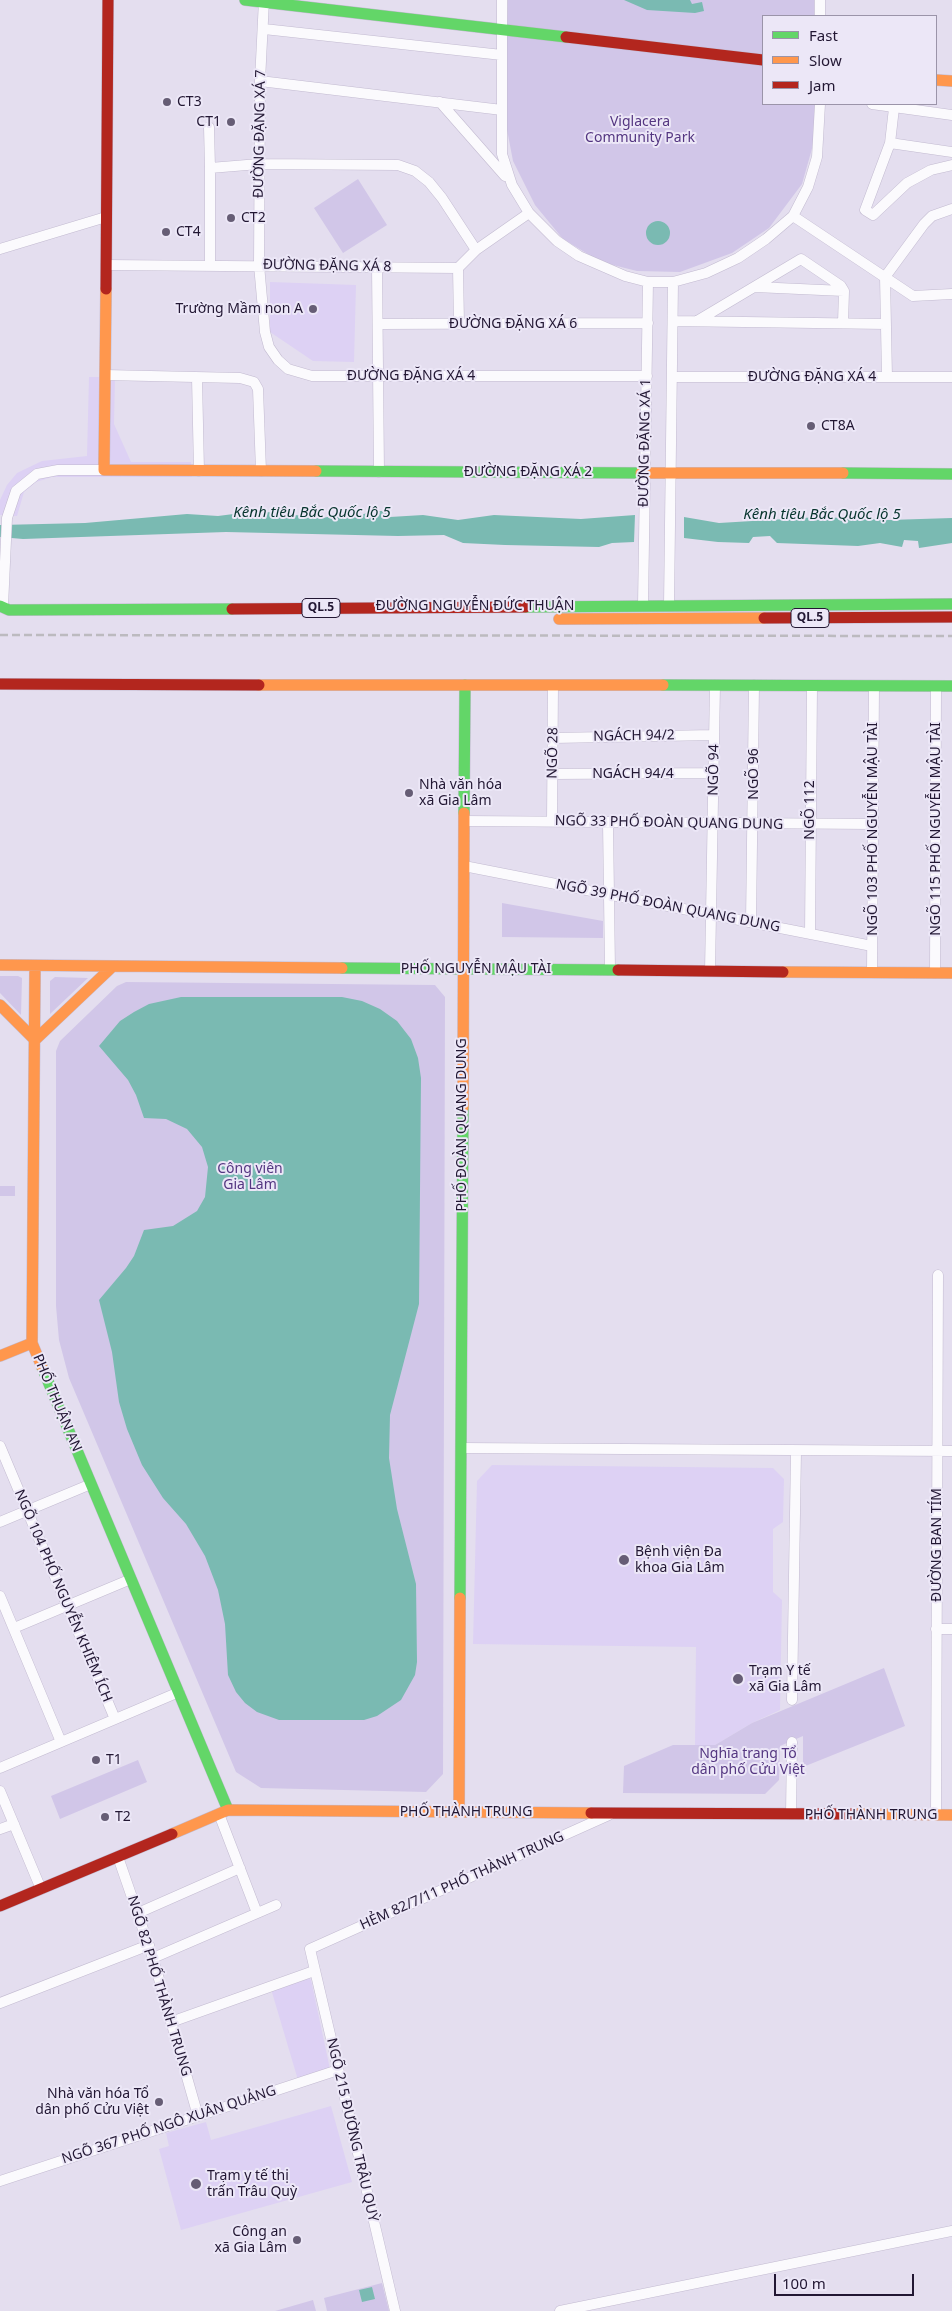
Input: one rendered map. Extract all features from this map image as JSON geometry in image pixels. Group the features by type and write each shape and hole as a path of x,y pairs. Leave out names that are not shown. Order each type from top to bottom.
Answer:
{"main road":[{"path":"104,470 108,0"},
{"path":"245,0 762,60"},
{"path":"937,80 952,81"},
{"name":"ĐƯỜNG ĐẶNG XÁ 2","path":"104,470 952,474"},
{"name":"ĐƯỜNG NGUYỄN ĐỨC THUẬN","path":"2,606 9,610 19,610 952,604"},
{"path":"642,618 643,605"},
{"path":"669,605 669,618"},
{"name":"ĐƯỜNG NGUYỄN ĐỨC THUẬN","path":"0,621 952,617"},
{"path":"0,684 952,686"},
{"name":"PHỐ ĐOÀN QUANG DUNG","path":"459,1812 465,685"},
{"name":"PHỐ NGUYỄN MẬU TÀI","path":"0,965 952,973"},
{"name":"PHỐ THUẬN AN","path":"36,966 32,1343 179,1692 224,1812"},
{"path":"0,1005 35,1040 112,966"},
{"path":"0,1356 32,1343"},
{"name":"PHỐ THÀNH TRUNG","path":"0,1906 224,1812 952,1815"}],"street":[{"path":"502,0 502,154 512,185"},
{"path":"820,0 820,15"},
{"name":"ĐƯỜNG ĐẶNG XÁ 7","path":"259,265 258,164 264,1"},
{"path":"264,29 502,55"},
{"path":"260,81 502,110"},
{"path":"440,102 463,126 512,185 529,213 558,241 579,256 602,268 648,282 673,282 706,273 738,258 766,239 793,216 808,187 817,157 820,105"},
{"path":"878,105 952,115"},
{"path":"894,108 890,143 865,210 873,215 907,184 931,170 952,165"},
{"path":"210,127 210,266"},
{"path":"890,143 952,152"},
{"path":"210,168 258,164 398,165 415,171 429,182 442,198 476,250"},
{"path":"887,377 885,277 924,224 932,216 952,209"},
{"path":"459,324 458,268 476,250 529,213"},
{"path":"0,249 106,216"},
{"path":"793,216 913,296 952,294"},
{"path":"697,321 801,259 841,286 844,292 843,323"},
{"name":"ĐƯỜNG ĐẶNG XÁ 8","path":"106,265 458,268"},
{"name":"ĐƯỜNG ĐẶNG XÁ 4","path":"259,265 265,332 269,347 278,360 288,369 299,374 378,376 647,376"},
{"path":"378,267 379,472"},
{"name":"ĐƯỜNG ĐẶNG XÁ 1","path":"643,605 648,282"},
{"name":"ĐƯỜNG ĐẶNG XÁ 1","path":"669,605 673,282"},
{"path":"755,287 844,292"},
{"path":"673,321 886,324"},
{"name":"ĐƯỜNG ĐẶNG XÁ 6","path":"378,324 648,323"},
{"path":"105,375 248,379 256,385 261,471"},
{"name":"ĐƯỜNG ĐẶNG XÁ 4","path":"672,376 952,377"},
{"path":"197,378 199,471"},
{"path":"2,606 7,518 16,491 37,474 58,470 104,470"},
{"name":"NGÕ 28","path":"552,822 553,685"},
{"name":"NGÕ 94","path":"710,971 715,685"},
{"name":"NGÕ 96","path":"751,922 754,823 754,686"},
{"name":"NGÕ 112","path":"810,934 812,686"},
{"name":"NGÕ 103 PHỐ NGUYỄN MẬU TÀI","path":"872,972 874,686"},
{"name":"NGÕ 115 PHỐ NGUYỄN MẬU TÀI","path":"935,973 936,686"},
{"name":"NGÁCH 94/2","path":"553,738 714,735"},
{"name":"NGÁCH 94/4","path":"552,774 714,773"},
{"name":"NGÕ 33 PHỐ ĐOÀN QUANG DUNG","path":"464,821 873,824"},
{"path":"608,822 610,970"},
{"name":"NGÕ 39 PHỐ ĐOÀN QUANG DUNG","path":"464,866 872,946"},
{"name":"ĐƯỜNG BAN TÍM","path":"936,1815 938,1275"},
{"name":"NGÕ 104 PHỐ NGUYỄN KHIÊM ÍCH","path":"0,1446 115,1719"},
{"path":"460,1448 952,1452"},
{"path":"792,1700 796,1451"},
{"path":"0,1522 91,1484"},
{"path":"14,1628 131,1579"},
{"path":"0,1596 61,1742"},
{"path":"936,1628 952,1628"},
{"path":"0,1768 179,1692"},
{"path":"790,1814 792,1742"},
{"path":"0,1791 41,1888"},
{"path":"224,1812 240,1868 257,1913"},
{"name":"HẺM 82/7/11 PHỐ THÀNH TRUNG","path":"310,1949 614,1813"},
{"path":"0,1829 14,1824"},
{"name":"NGÕ 82 PHỐ THÀNH TRUNG","path":"118,1856 149,1945 198,2116"},
{"path":"138,1913 240,1868"},
{"path":"153,1958 276,1905"},
{"path":"0,2003 149,1945"},
{"name":"NGÕ 215 ĐƯỜNG TRÂU QUỲ","path":"310,1949 395,2311"},
{"path":"171,2022 314,1971"},
{"name":"NGÕ 367 PHỐ NGÔ XUÂN QUẢNG","path":"0,2181 338,2070"},
{"path":"560,2311 952,2232"}],"shaded area":[{"path":"624,0 690,0 692,4 702,2 704,11 695,13 647,10"},
{"path":"658,221 667,224 670,233 667,242 658,245 649,242 646,233 649,224"},
{"name":"Trường Mầm non A","path":"270,282 356,285 354,362 313,361 270,332"},
{"path":"89,377 115,377 114,424 131,462 191,462 192,477 52,477 36,482 24,492 17,516 0,515 0,500 7,485 17,473 42,461 87,456"},
{"path":"257,511 323,518 340,514 360,516 370,511 388,511 390,517 423,515 458,520 494,515 581,519 635,515 634,542 612,543 599,547 505,545 463,543 444,535 398,536 226,532 23,539 0,537 0,525 85,523 187,514 218,516"},
{"path":"684,517 719,523 819,517 889,520 952,518 952,543 919,548 918,541 904,540 902,547 880,543 858,546 777,543 770,536 753,537 749,543 718,542 684,538"},
{"name":"Công viên Gia Lâm","path":"181,997 342,997 362,1001 380,1009 397,1021 411,1039 418,1058 421,1078 419,1304 390,1415 389,1458 397,1509 416,1584 417,1662 415,1675 401,1700 377,1716 364,1720 279,1720 257,1712 245,1703 236,1692 228,1675 225,1624 218,1590 205,1556 186,1524 163,1498 142,1465 127,1429 119,1402 112,1352 99,1300 134,1256 144,1230 173,1226 197,1211 205,1197 208,1167 202,1147 187,1129 166,1119 144,1118 136,1095 128,1080 99,1046 120,1021 134,1012 149,1004"},
{"name":"Bệnh viện Đa khoa Gia Lâm","path":"492,1465 773,1468 784,1479 783,1522 773,1529 773,1592 782,1600 780,1710 752,1723 715,1745 695,1745 696,1647 473,1644 477,1481"},
{"path":"308,1978 311,1980 330,2069 298,2080 271,1989"},
{"path":"331,2106 352,2182 181,2230 159,2149 169,2146 166,2133 206,2122 211,2140"},
{"path":"372,2287 375,2299 362,2302 359,2290"}],"green space":[{"name":"Viglacera Community Park","path":"508,0 814,0 814,15 762,15 762,105 815,105 815,138 802,184 769,228 732,253 680,272 637,271 601,262 563,239 535,205 513,161 505,119"},
{"path":"358,179 387,225 343,253 314,208"},
{"path":"502,903 603,921 603,938 502,937"},
{"path":"0,976 18,976 22,978 21,1015 0,993"},
{"path":"55,977 88,978 50,1014 50,981"},
{"name":"Công viên Gia Lâm","path":"126,982 435,985 445,997 443,1774 426,1792 261,1788 236,1772 69,1378 59,1340 56,1306 56,1051 60,1041 117,986"},
{"path":"0,1186 15,1186 15,1196 0,1196"},
{"name":"Nghĩa trang Tổ dân phố Cửu Việt","path":"884,1668 905,1726 803,1767 803,1736 780,1746 779,1780 765,1794 623,1793 624,1766 673,1745 715,1745 752,1723"},
{"path":"138,1760 147,1782 60,1819 51,1796"},
{"path":"382,2283 389,2311 327,2311 324,2298"},
{"path":"313,2300 316,2311 275,2311"}],"railway":[{"path":"0,635 952,636"}],"traffic: fast":[{"path":"245,0 566,37"},
{"path":"316,471 641,473"},
{"path":"843,473 952,474"},
{"path":"526,607 952,604"},
{"path":"0,606 9,610 232,609"},
{"path":"464,813 465,685"},
{"path":"663,685 952,686"},
{"path":"342,968 618,970"},
{"path":"460,1598 463,1108"},
{"path":"42,1367 228,1810"}],"traffic: slow":[{"path":"937,80 952,81"},
{"path":"106,289 104,470 316,471"},
{"path":"641,473 843,473"},
{"path":"559,619 764,618"},
{"path":"259,685 663,685"},
{"path":"463,1108 464,813"},
{"path":"0,965 342,968"},
{"path":"35,966 32,1343 42,1367"},
{"path":"35,1040 113,966"},
{"path":"783,972 952,973"},
{"path":"0,1005 35,1040"},
{"path":"0,1356 32,1343"},
{"path":"459,1812 460,1598"},
{"path":"172,1834 228,1810 591,1813"},
{"path":"854,1814 952,1815"}],"traffic: jam":[{"path":"106,289 108,0"},
{"path":"566,37 762,60"},
{"path":"232,609 526,607"},
{"path":"764,618 952,617"},
{"path":"0,684 259,685"},
{"path":"618,970 783,972"},
{"path":"591,1813 854,1814"},
{"path":"0,1906 172,1834"}],"place":[{"name":"CT3","path":"167,102"},
{"name":"CT1","path":"231,122"},
{"name":"CT2","path":"231,218"},
{"name":"CT4","path":"166,232"},
{"name":"Trường Mầm non A","path":"313,309"},
{"name":"CT8A","path":"811,426"},
{"name":"Nhà văn hóa xã Gia Lâm","path":"409,793"},
{"name":"Bệnh viện Đa khoa Gia Lâm","path":"624,1560"},
{"name":"Trạm Y tế xã Gia Lâm","path":"738,1679"},
{"name":"T1","path":"96,1760"},
{"name":"T2","path":"105,1817"},
{"name":"Nhà văn hóa Tổ dân phố Cửu Việt","path":"159,2102"},
{"name":"Trạm y tế thị trấn Trâu Quỳ","path":"196,2184"},
{"name":"Công an xã Gia Lâm","path":"297,2240"}],"water label":[{"name":"Kênh tiêu Bắc Quốc lộ 5","path":"312,513"},
{"name":"Kênh tiêu Bắc Quốc lộ 5","path":"822,515"}]}
